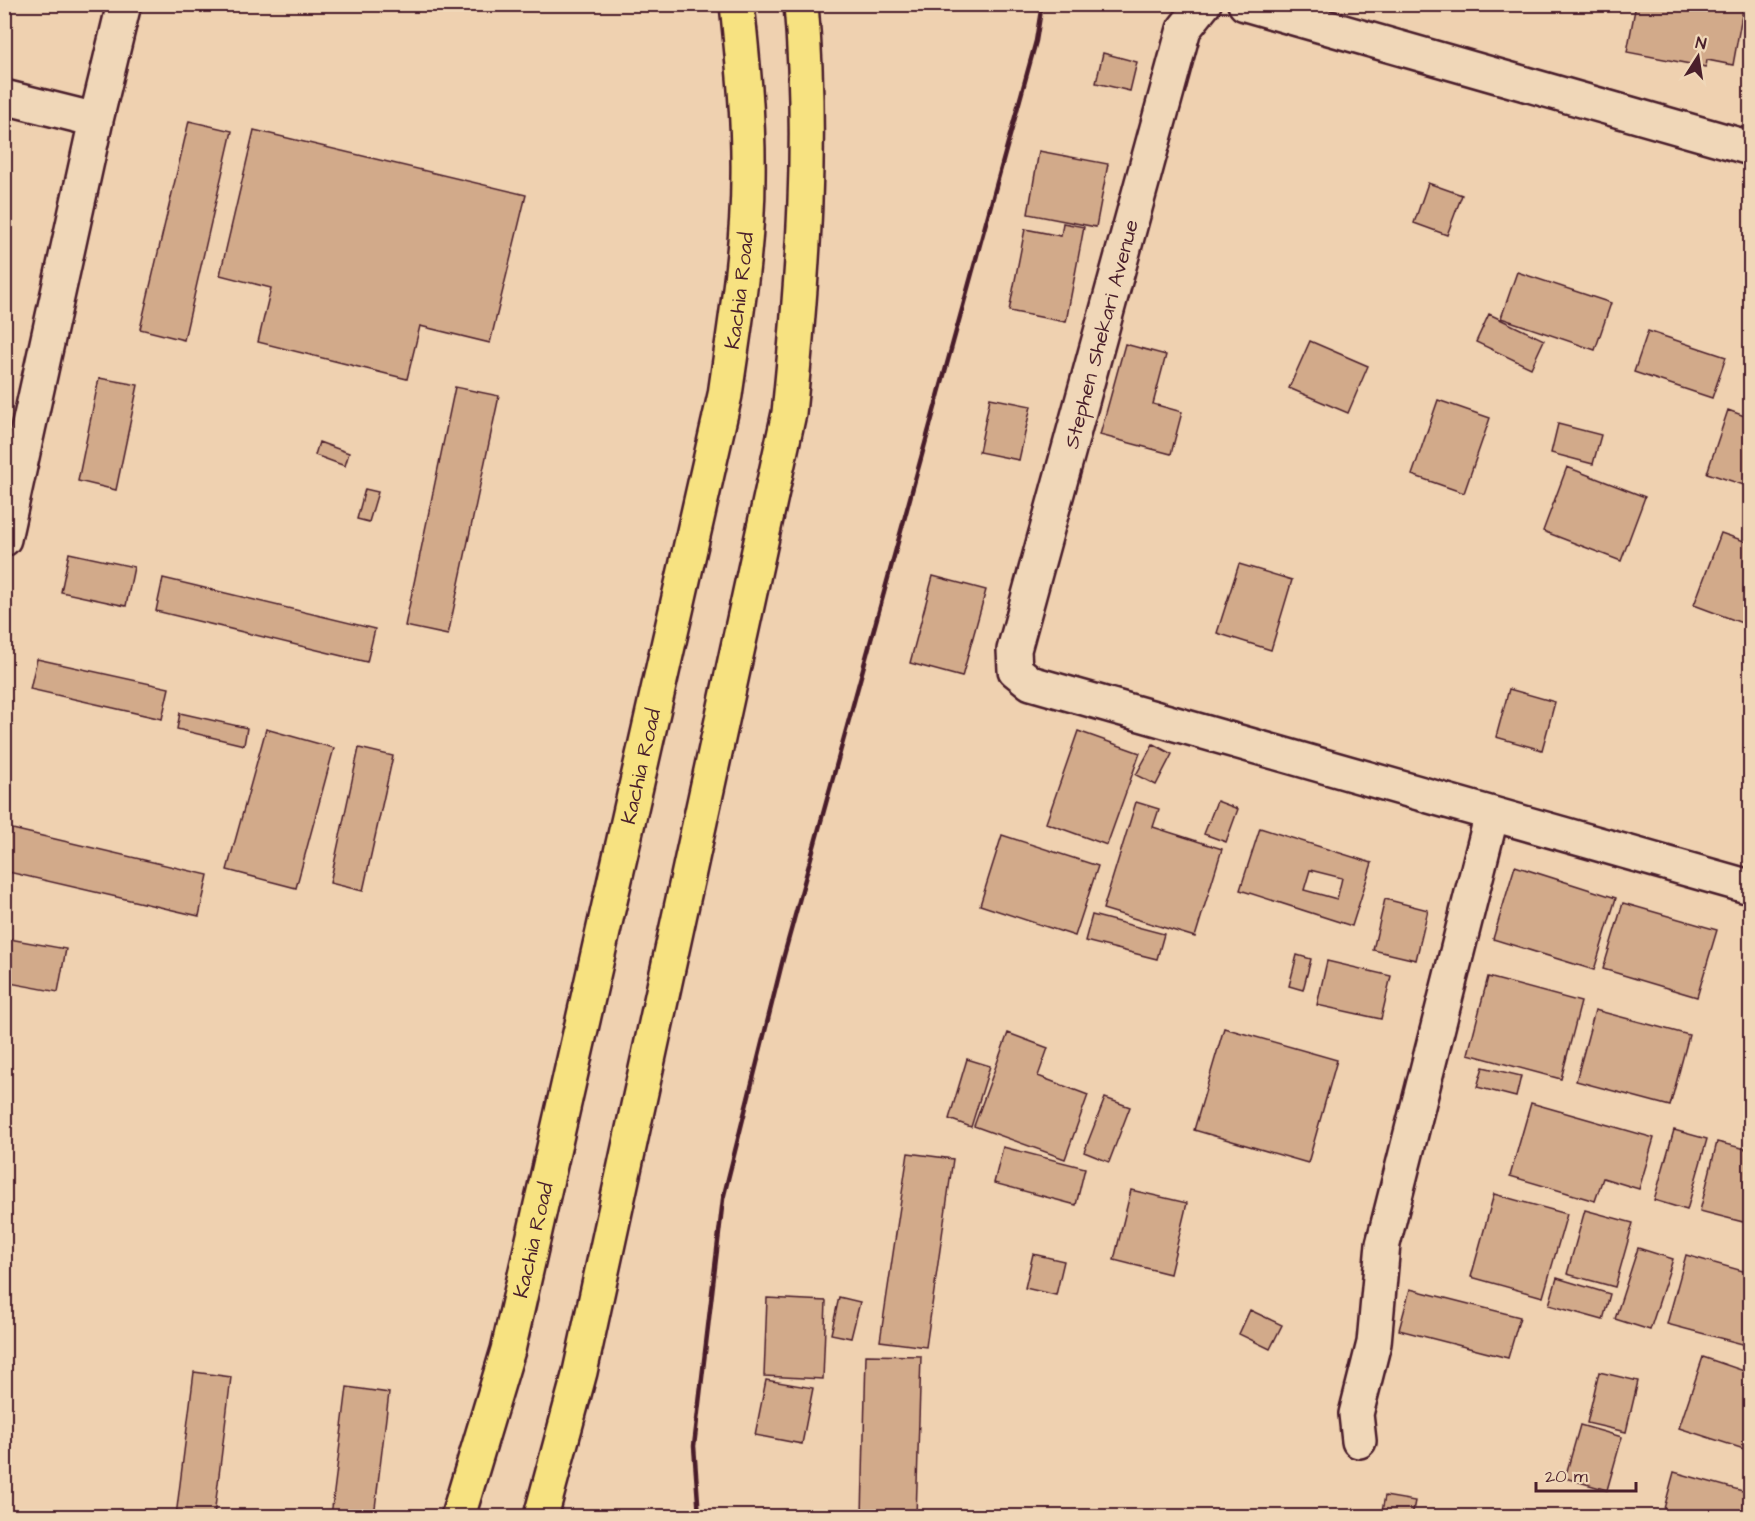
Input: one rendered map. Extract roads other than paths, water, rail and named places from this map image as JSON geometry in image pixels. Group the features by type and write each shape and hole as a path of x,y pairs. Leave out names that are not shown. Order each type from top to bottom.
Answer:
{"main road":[{"name":"Kachia Road","path":"458,1516 508,1350 725,395 740,291 748,179 745,78 737,4"},
{"path":"541,1516 580,1372 789,413 800,302 807,185 807,77 801,4"}],"street":[{"path":"4,539 96,120 124,4"},
{"name":"Stephen Shekari Avenue","path":"1204,4 1184,29 1014,650 1015,670 1031,684 1492,814"},
{"path":"1245,4 1750,148"},
{"path":"4,97 96,120"},
{"path":"1359,1441 1356,1414 1374,1343 1383,1244 1492,814 1750,887"}],"railway":[{"path":"699,1516 694,1446 723,1199 783,959 1036,41 1042,4"}]}
